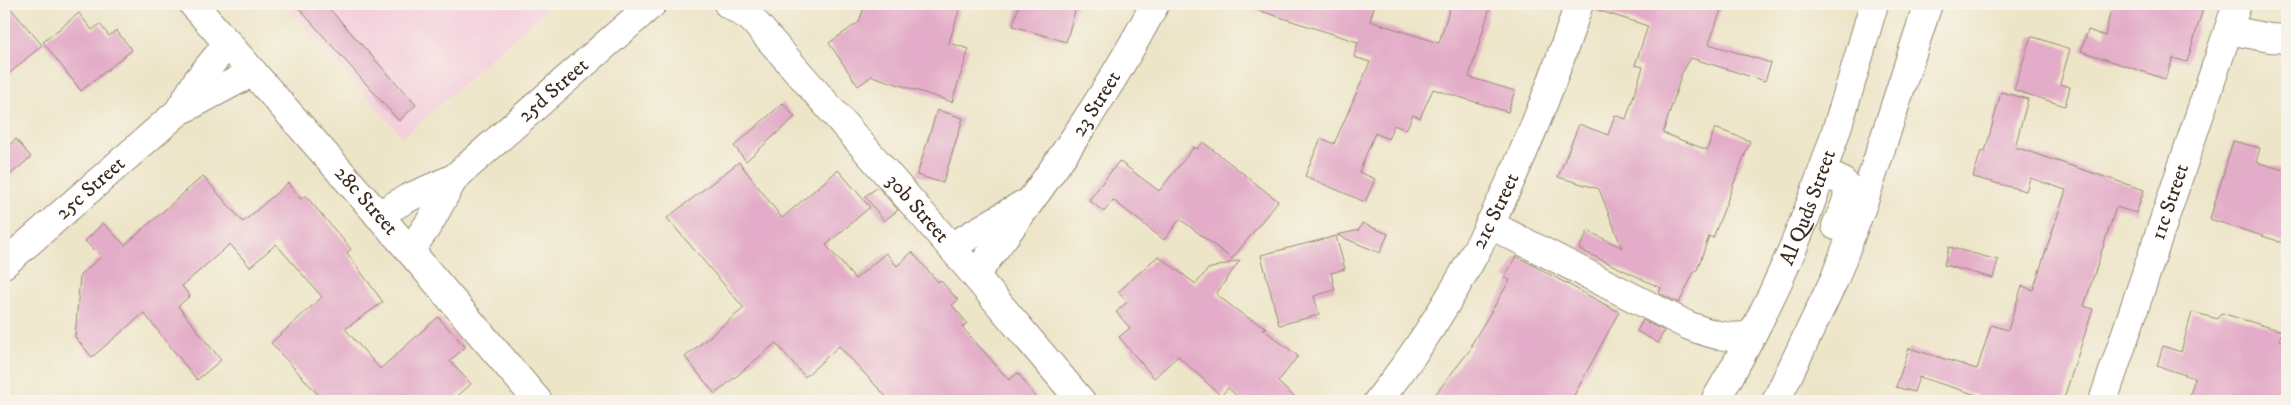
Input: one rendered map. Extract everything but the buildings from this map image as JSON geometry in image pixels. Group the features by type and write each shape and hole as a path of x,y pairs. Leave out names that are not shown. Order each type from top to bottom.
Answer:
{"street":[{"name":"28c Street","path":"193,4 410,251 538,401"},
{"name":"25d Street","path":"378,215 408,198 454,178 652,4"},
{"name":"30b Street","path":"728,4 748,11 1082,401"},
{"name":"23 Street","path":"975,275 1085,126 1124,63 1155,4"},
{"name":"21c Street","path":"1378,401 1414,352 1458,282 1489,224 1528,143 1557,70 1579,4"},
{"name":"Al Quds Street","path":"1715,401 1753,333 1802,227 1821,178 1874,4"},
{"path":"1776,401 1835,278 1865,198 1928,4"},
{"path":"2233,15 2287,38"},
{"name":"11c Street","path":"2103,401 2233,15"},
{"name":"25c Street","path":"178,112 197,81 228,43"},
{"name":"25c Street","path":"4,264 178,112 253,72"},
{"path":"1767,401 1848,195 1847,188 1838,179 1826,176 1821,178"},
{"name":"25d Street","path":"410,251 430,222 454,178"},
{"name":"23 Street","path":"951,247 1031,199"},
{"path":"1489,224 1687,325 1715,334 1730,336 1744,337 1753,333"}],"shaded area":[{"path":"285,4 552,4 403,137"}]}
